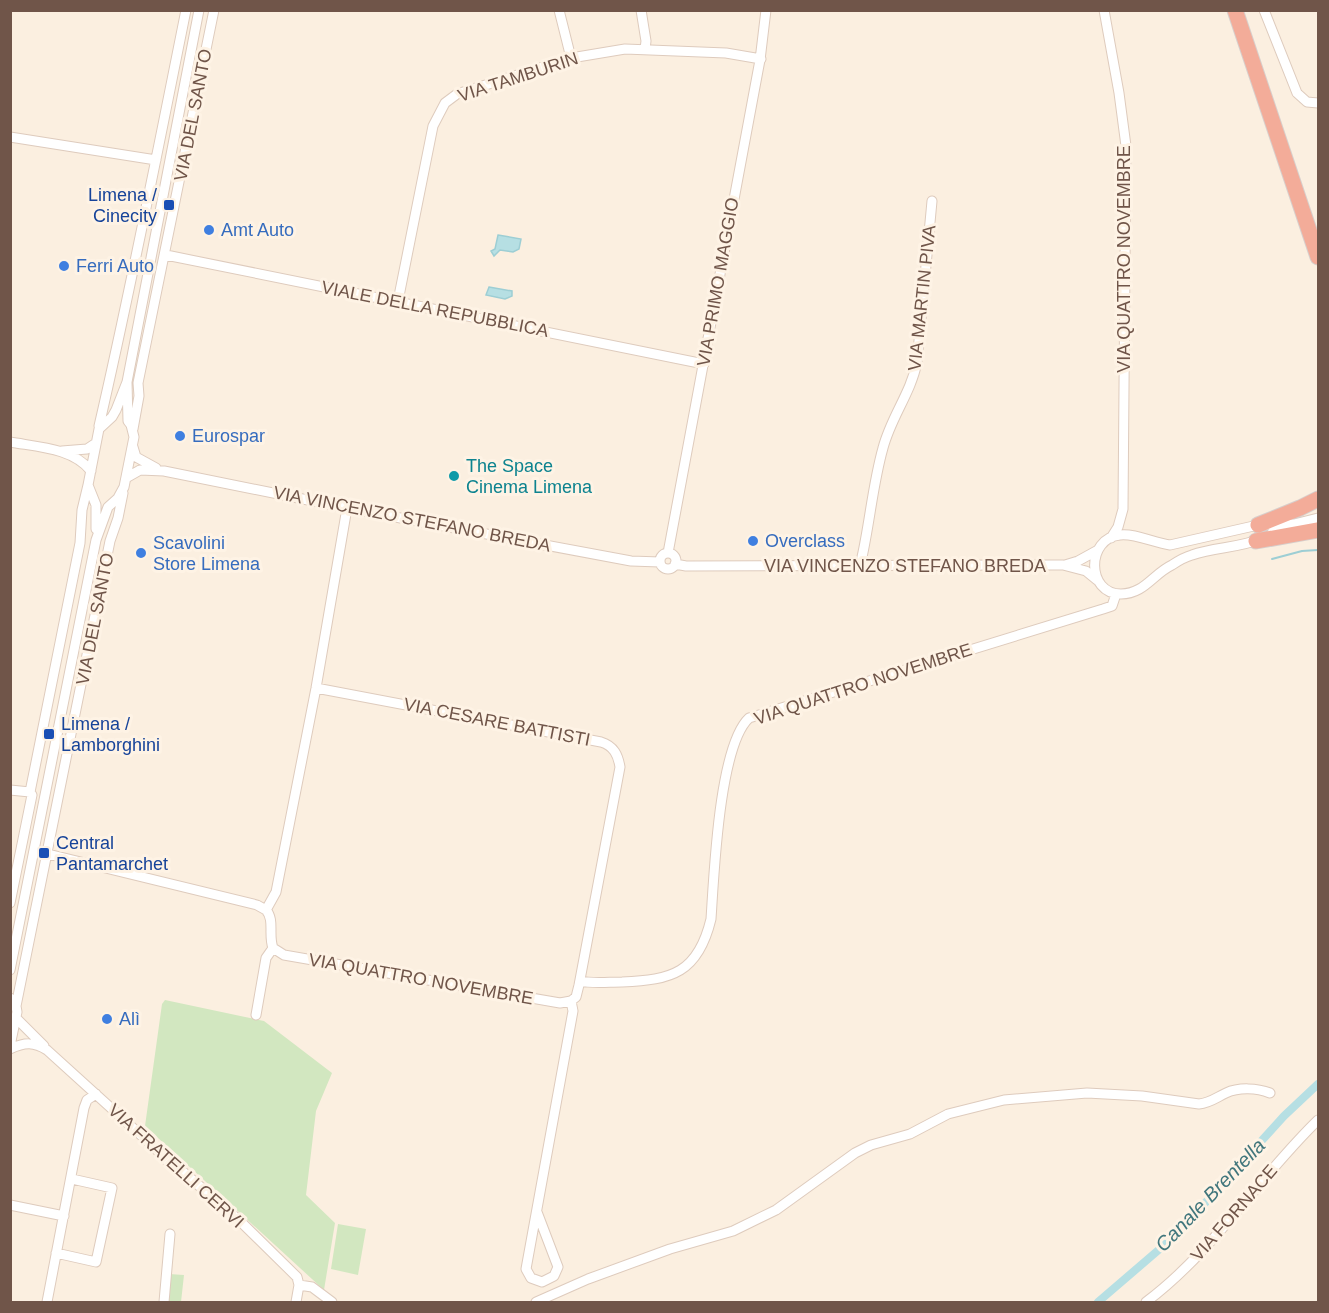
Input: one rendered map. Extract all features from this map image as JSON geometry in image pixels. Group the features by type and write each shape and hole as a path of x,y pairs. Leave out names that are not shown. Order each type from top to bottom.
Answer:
{"highway":[{"path":"1235,10 1318,257"},
{"path":"1246,10 1318,228"},
{"path":"1257,533 1318,499"},
{"path":"1257,533 1318,530"}],"street":[{"name":"VIA DEL SANTO","path":"96,540 96,505 88,485 118,338 138,255 186,10"},
{"path":"99,429 112,417 127,382 199,10"},
{"name":"VIA DEL SANTO","path":"10,1048 16,1018 13,1002 29,945 110,541 115,528 133,446 139,396 138,382 166,255 214,10"},
{"path":"560,10 571,58"},
{"path":"641,10 646,41 645,49"},
{"name":"VIA PRIMO MAGGIO","path":"668,553 760,59 766,10"},
{"name":"VIA QUATTRO NOVEMBRE","path":"1104,10 1126,147 1123,509 1125,521 1136,537"},
{"path":"1264,10 1297,93 1307,102 1318,103"},
{"name":"VIA DEL SANTO","path":"180,37 194,40"},
{"name":"VIA TAMBURIN","path":"398,301 430,135 436,118 451,98 457,94 571,58 625,49 726,53 760,59"},
{"path":"10,137 156,160"},
{"name":"VIA MARTIN PIVA","path":"862,566 883,448 912,383 917,362 932,201"},
{"name":"VIALE DELLA REPUBBLICA","path":"166,255 704,364"},
{"path":"132,274 147,276"},
{"name":"VIA DEL SANTO","path":"127,382 128,421 133,431"},
{"path":"112,417 121,417 128,421"},
{"path":"10,442 62,451 87,449 96,443"},
{"name":"VIA VINCENZO STEFANO BREDA","path":"133,446 136,457 164,471"},
{"path":"62,451 78,459 91,471"},
{"name":"VIA VINCENZO STEFANO BREDA","path":"125,483 140,470 164,471 347,508 638,562 660,562 663,568 668,569 675,564 686,566 1063,566 1086,571 1116,594"},
{"name":"VIA DEL SANTO","path":"96,540 104,515 120,495 125,483"},
{"path":"10,903 32,795 30,792 62,641 82,510 88,485"},
{"path":"94,497 99,501 113,501"},
{"path":"266,910 276,892 316,688 347,508"},
{"name":"VIA QUATTRO NOVEMBRE","path":"1111,538 1118,527 1123,509"},
{"path":"1116,594 1130,594 1144,588 1163,570 1192,555 1257,533 1318,518"},
{"path":"1111,538 1118,535 1136,537 1170,545 1257,533 1294,524"},
{"name":"VIA VINCENZO STEFANO BREDA","path":"1063,566 1098,550 1111,538"},
{"path":"10,970 96,540"},
{"path":"1098,550 1094,559 1099,582"},
{"path":"660,562 662,555 668,553 674,557 675,564"},
{"name":"VIA QUATTRO NOVEMBRE","path":"580,981 656,980 672,976 694,957 702,944 711,919 722,794 737,733 749,718 1112,606 1116,594"},
{"name":"VIA CESARE BATTISTI","path":"316,688 601,742 614,749 618,757 620,767 580,981 576,997 571,1001 573,1011 526,1269 531,1278 542,1281 554,1276 558,1267 537,1212"},
{"path":"52,765 65,768"},
{"path":"10,790 30,792"},
{"path":"48,854 257,905 266,910 271,917 270,937 273,948 266,958 256,1015"},
{"path":"16,942 29,945"},
{"name":"VIA QUATTRO NOVEMBRE","path":"273,948 284,955 560,1003 571,1001"},
{"name":"VIA FRATELLI CERVI","path":"16,1018 19,1024 40,1041 170,1164 182,1171 241,1222 294,1274 299,1285"},
{"path":"10,1048 25,1043 38,1045 47,1050"},
{"path":"536,1302 588,1279 670,1249 733,1231 776,1210 855,1153 871,1145 910,1134 948,1114 968,1108 1004,1100 1087,1092 1142,1096 1199,1104 1207,1103 1230,1091 1249,1089 1270,1093"},
{"path":"47,1302 84,1108 87,1100 96,1094"},
{"name":"VIA FORNACE","path":"1146,1302 1193,1261 1267,1173 1318,1120"},
{"path":"56,1253 96,1262 112,1188 72,1179"},
{"path":"10,1205 64,1216"},
{"path":"164,1302 170,1234"},
{"path":"300,1302 299,1285 312,1287 333,1302"}],"green space":[{"path":"165,1000 264,1021 332,1073 316,1111 306,1195 335,1223 324,1290 145,1126 162,1004"},
{"path":"338,1224 366,1229 358,1275 331,1269"},
{"path":"169,1274 184,1275 181,1302 168,1301"}],"water":[{"path":"498,235 521,239 519,249 513,252 500,250 494,256 491,251 495,249"},
{"path":"489,287 512,291 512,296 505,299 486,295"}],"waterway":[{"path":"1272,559 1302,551 1318,550"},
{"name":"Canale Brentella","path":"1098,1302 1176,1235 1284,1116 1318,1084"}],"place":[{"name":"Limena / Cinecity","path":"169,205"},
{"name":"Amt Auto","path":"209,230"},
{"name":"Ferri Auto","path":"64,266"},
{"name":"Eurospar","path":"180,436"},
{"name":"The Space Cinema Limena","path":"454,476"},
{"name":"Overclass","path":"753,541"},
{"name":"Scavolini Store Limena","path":"141,553"},
{"name":"Limena / Lamborghini","path":"49,734"},
{"name":"Central Pantamarchet","path":"44,853"},
{"name":"Alì","path":"107,1019"}]}
